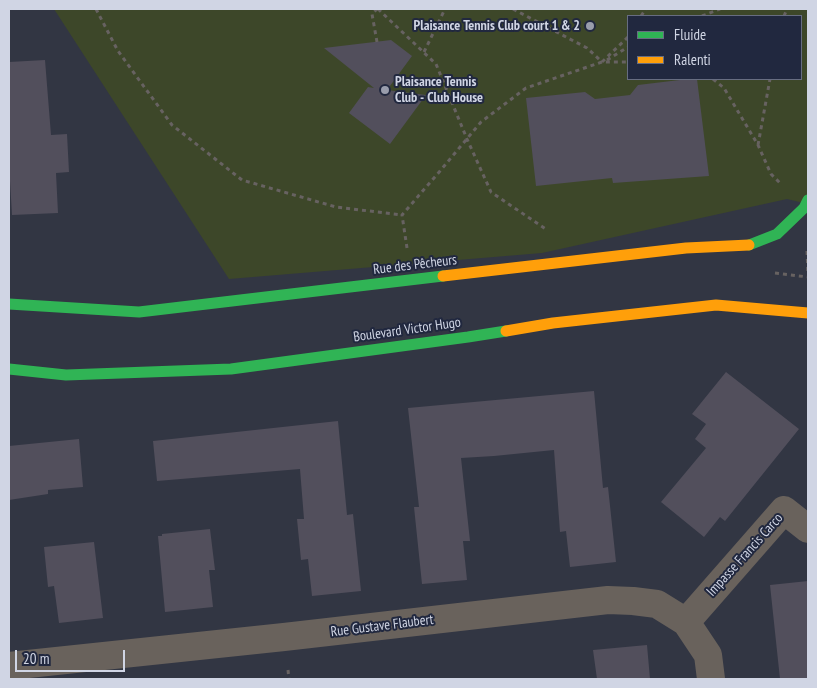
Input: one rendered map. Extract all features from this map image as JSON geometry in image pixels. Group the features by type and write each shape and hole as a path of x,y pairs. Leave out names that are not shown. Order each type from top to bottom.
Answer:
{"street":[{"name":"Rue des Pêcheurs","path":"9,304 139,312 686,248 748,246 777,234 806,204"},
{"name":"Boulevard Victor Hugo","path":"9,368 66,375 231,369 468,337 553,323 716,305 808,313"},
{"name":"Impasse Francis Carco","path":"686,622 784,510 808,529"},
{"name":"Rue Gustave Flaubert","path":"9,663 284,637 608,600 658,604 686,622 708,655 711,679"}],"path":[{"path":"96,9 118,51 172,125 242,180 336,207 402,215"},
{"path":"377,42 372,14 378,9 436,64 466,139 490,192 553,234 564,262"},
{"path":"424,52 445,9"},
{"path":"513,9 587,48 602,62 627,62"},
{"path":"705,15 720,9"},
{"path":"602,62 627,38"},
{"path":"412,281 402,215 481,122 526,88 602,62 627,48"},
{"path":"714,80 724,88 758,145 771,174 806,204"},
{"path":"758,145 770,80"}],"green space":[{"path":"54,9 808,9 808,204 787,199 542,253 229,279"}],"building":[{"name":"Plaisance Tennis Club - Club House","path":"391,40 412,56 387,90 426,95 390,144 349,113 368,87 374,88 324,48"},
{"path":"45,60 51,135 67,134 69,172 56,173 58,213 12,215 9,164 9,62"},
{"path":"697,80 709,176 613,183 612,178 536,186 526,98 585,92 595,99 630,95 638,85"},
{"path":"726,372 799,429 725,521 720,517 704,537 661,502 706,448 695,439 706,424 692,414"},
{"path":"594,391 603,488 608,487 616,562 570,567 566,531 560,532 554,450 461,458 470,541 463,541 467,580 422,584 414,507 419,507 408,408"},
{"path":"338,421 347,515 353,514 361,591 312,596 308,559 301,560 297,519 304,519 300,469 157,481 153,441"},
{"path":"79,439 83,487 48,490 48,494 9,500 9,446"},
{"path":"210,529 215,570 209,570 213,607 165,612 158,536"},
{"path":"94,542 103,618 59,623 54,586 48,587 44,547"},
{"path":"808,581 808,679 780,679 770,585"},
{"path":"647,645 650,679 597,679 593,650"}],"traffic: fast":[{"path":"749,245 777,234 804,208 808,200"},
{"path":"9,304 139,312 443,276"},
{"path":"9,369 66,375 231,369 506,331"}],"traffic: slow":[{"path":"443,276 686,248 749,245"},
{"path":"506,331 553,323 716,305 808,313"}],"place":[{"name":"Plaisance Tennis Club court 1 & 2","path":"590,26"},
{"name":"Plaisance Tennis Club - Club House","path":"385,90"}]}
